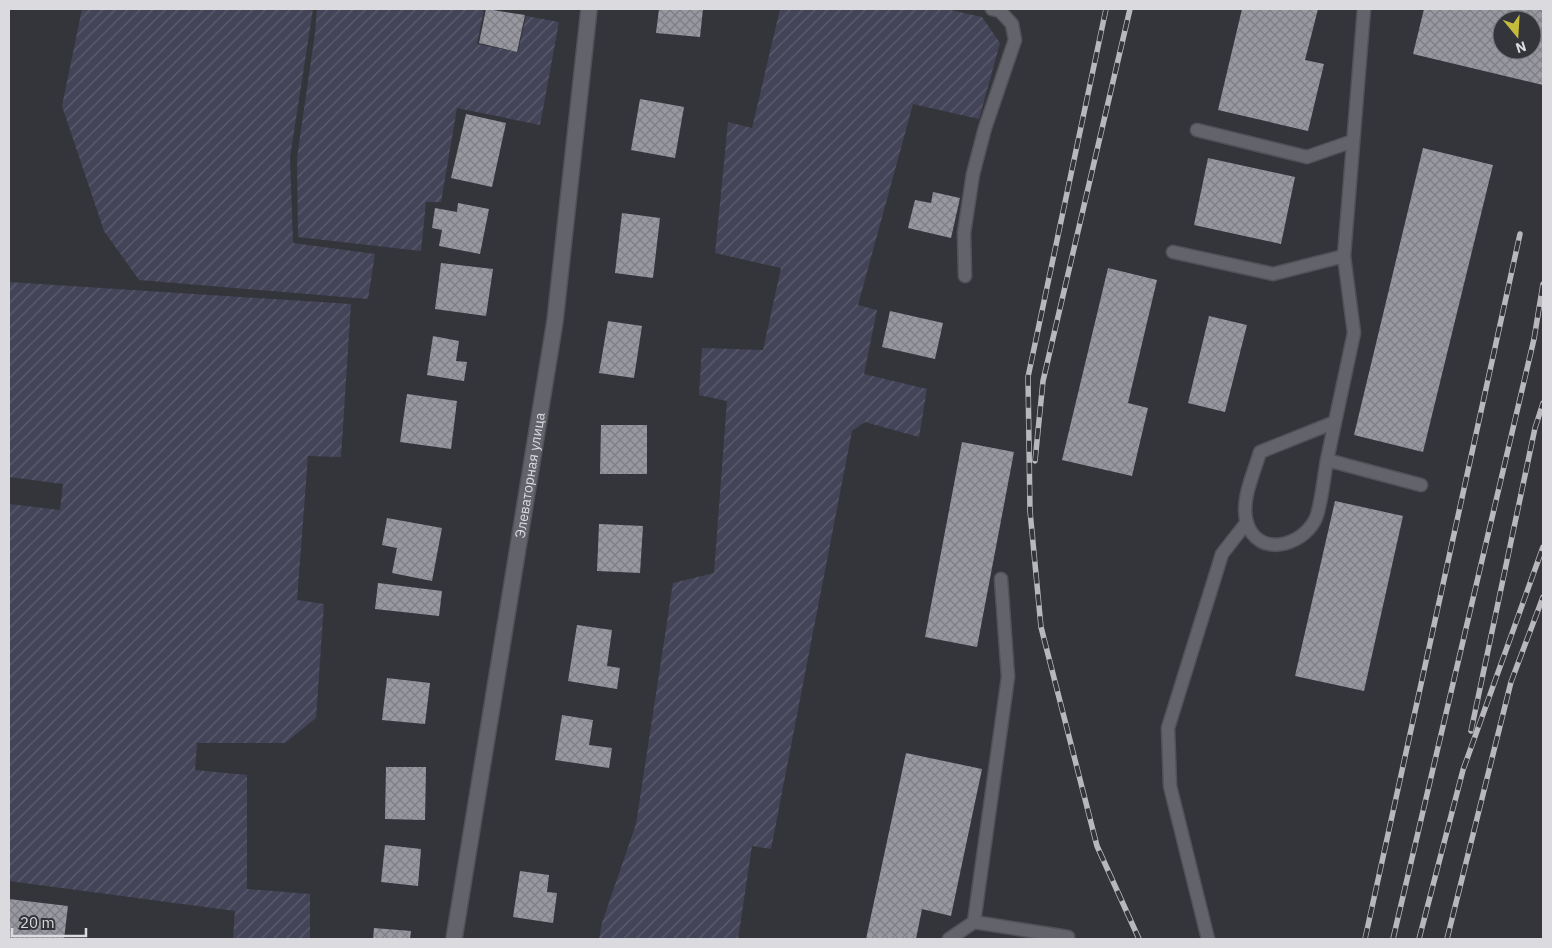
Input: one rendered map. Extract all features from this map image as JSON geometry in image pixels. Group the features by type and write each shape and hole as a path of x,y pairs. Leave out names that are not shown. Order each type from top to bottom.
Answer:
{"street":[{"name":"Элеваторная улица","path":"454,939 555,321 589,9"}],"lane":[{"path":"966,276 964,233 973,174 985,128 1015,40 1012,24 1000,11 992,9"},
{"path":"1335,422 1260,452 1246,499 1247,522 1255,537 1270,546 1296,542 1315,520 1354,333 1344,256 1364,9"},
{"path":"1197,130 1307,157 1353,141"},
{"path":"1172,252 1273,274 1344,256"},
{"path":"1327,460 1422,485"},
{"path":"1208,939 1170,786 1168,728 1222,554 1247,522"},
{"path":"974,922 1008,677 1001,579"},
{"path":"949,939 974,922 1068,937"}],"shaded area":[{"path":"82,9 313,9 290,157 293,243 375,254 368,299 139,280 104,231 62,106"},
{"path":"317,9 484,9 477,44 518,52 526,16 559,22 540,125 457,108 441,202 426,202 421,251 298,237 297,158"},
{"path":"780,9 946,9 982,17 1000,43 979,119 913,104 858,305 877,310 864,374 927,389 919,437 865,422 852,431 771,849 752,846 738,939 599,939 602,923 636,824 673,583 714,573 727,401 699,395 702,348 763,350 781,268 715,253 728,122 752,128"},
{"path":"9,282 351,304 341,457 308,456 297,600 324,604 316,718 285,743 197,743 195,770 247,775 247,889 310,894 310,939 233,939 235,911 9,881 9,504 60,510 63,484 9,477"}],"building":[{"path":"486,9 525,15 517,52 479,43"},
{"path":"659,9 703,9 700,37 656,33"},
{"path":"1242,9 1318,9 1305,60 1324,64 1308,131 1218,110"},
{"path":"1424,9 1543,9 1543,85 1413,54"},
{"path":"640,99 684,107 675,158 631,150"},
{"path":"466,114 506,123 492,187 451,178"},
{"path":"1423,148 1493,165 1423,452 1354,435"},
{"path":"1208,158 1295,177 1281,244 1194,225"},
{"path":"933,192 960,198 951,238 908,228 915,200 931,203"},
{"path":"458,203 489,209 480,254 439,246 442,230 432,228 435,208 457,212"},
{"path":"622,213 660,218 653,278 615,273"},
{"path":"441,263 493,269 486,316 435,309"},
{"path":"1108,268 1157,280 1128,403 1148,408 1132,476 1062,460"},
{"path":"890,311 943,323 935,359 882,347"},
{"path":"1209,316 1247,325 1225,412 1188,403"},
{"path":"608,321 642,326 634,378 599,373"},
{"path":"433,336 459,341 456,361 467,362 464,381 427,375"},
{"path":"407,394 457,401 451,449 400,442"},
{"path":"601,425 647,425 647,474 600,474"},
{"path":"962,442 1014,452 977,647 925,637"},
{"path":"1335,501 1403,516 1364,691 1295,676"},
{"path":"387,518 442,528 432,581 392,573 397,548 382,545"},
{"path":"599,524 643,526 640,573 597,571"},
{"path":"378,583 442,591 439,616 375,609"},
{"path":"577,625 612,630 607,666 620,668 617,689 568,681"},
{"path":"387,678 430,683 425,724 382,720"},
{"path":"562,715 593,720 589,745 612,748 609,768 555,760"},
{"path":"906,753 982,769 951,916 922,909 916,939 866,939"},
{"path":"386,767 426,767 425,820 385,819"},
{"path":"385,845 421,849 418,886 381,882"},
{"path":"520,871 549,875 547,892 557,893 553,923 513,917"},
{"path":"9,899 68,906 64,939 9,939"},
{"path":"374,928 411,931 410,939 373,939"}],"railway":[{"path":"1106,9 1028,377 1030,511 1041,627 1097,846 1139,939"},
{"path":"1035,461 1043,381 1130,9"},
{"path":"1365,939 1520,234"},
{"path":"1393,939 1534,339 1543,284"},
{"path":"1471,731 1535,428 1543,403"},
{"path":"1419,939 1463,770 1543,547"},
{"path":"1447,939 1511,682 1543,597"}]}
